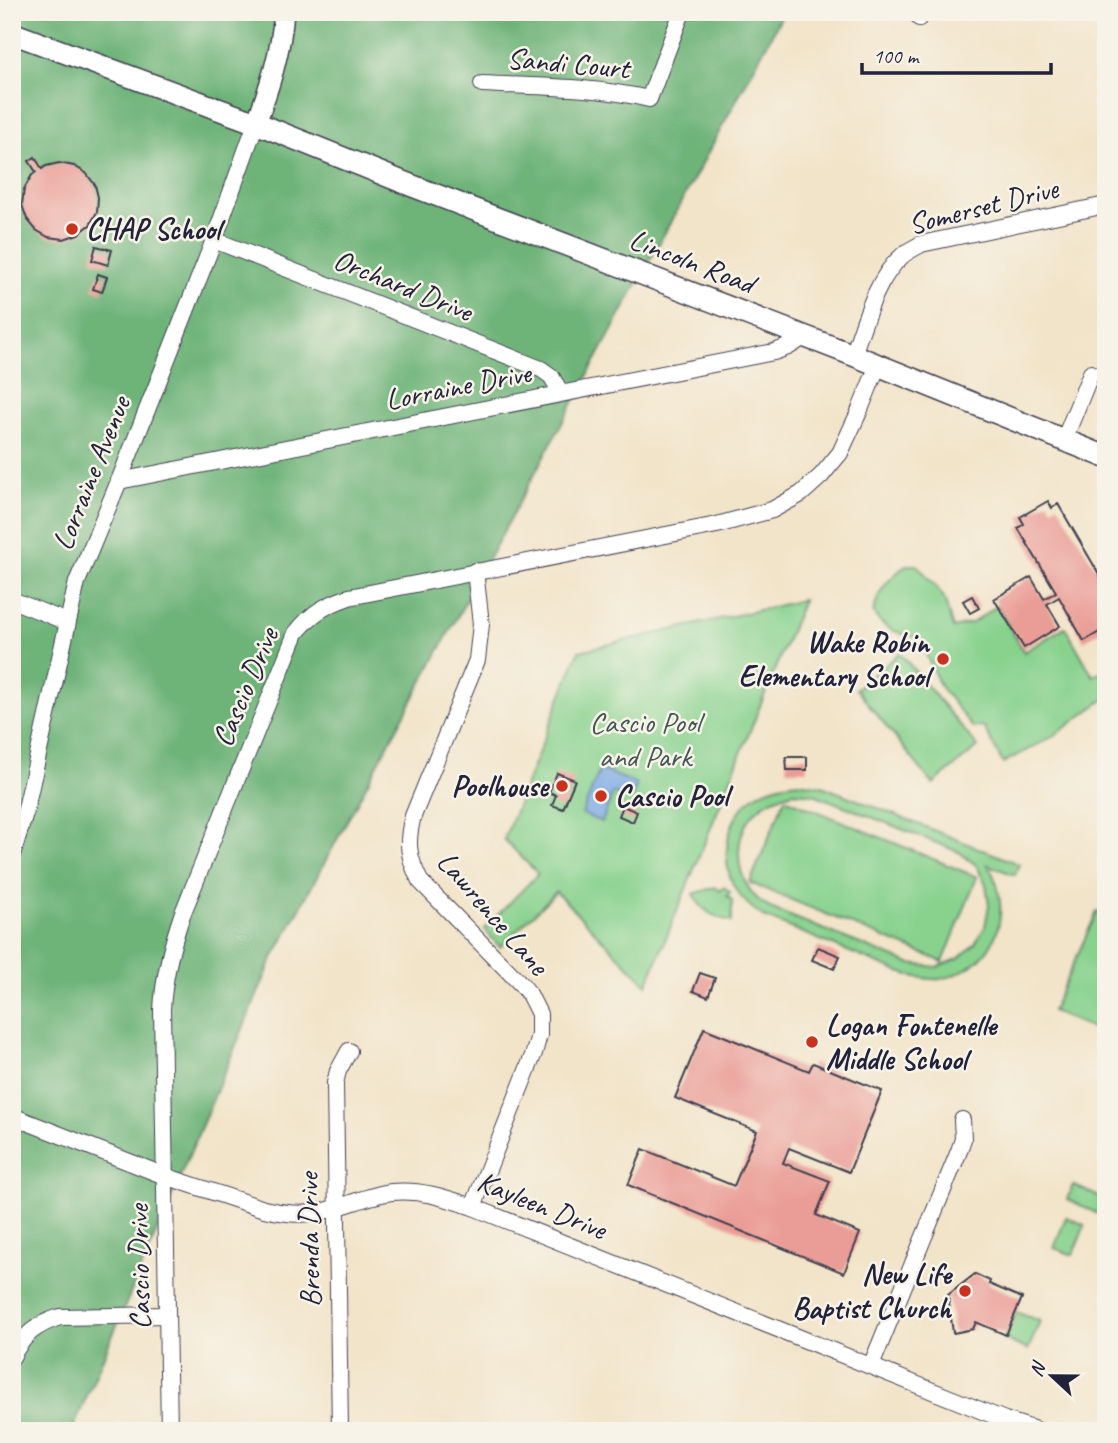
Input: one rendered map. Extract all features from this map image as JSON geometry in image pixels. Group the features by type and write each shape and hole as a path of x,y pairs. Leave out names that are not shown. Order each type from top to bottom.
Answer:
{"main road":[{"name":"Lincoln Road","path":"12,33 256,123 853,355 1106,457"}],"street":[{"path":"256,123 274,72 284,12"},
{"name":"Sandi Court","path":"482,84 571,87 620,92 649,99 682,12"},
{"name":"Lorraine Avenue","path":"12,855 28,800 77,582 214,240 256,123"},
{"name":"Somerset Drive","path":"853,355 875,293 888,271 902,256 921,244 1106,205"},
{"name":"Orchard Drive","path":"214,240 541,369 551,376 561,393"},
{"name":"Lorraine Drive","path":"119,481 774,352 804,337"},
{"name":"Cascio Drive","path":"169,1431 162,1009 168,961 182,915 296,633 314,614 349,597 717,525 772,510 801,494 840,453 878,365"},
{"path":"1064,440 1091,373"},
{"name":"Lawrence Lane","path":"472,1207 534,1053 540,1025 539,1014 522,985 421,881 409,850 408,840 413,816 477,660 481,624 475,571"},
{"path":"12,600 67,622"},
{"name":"Brenda Drive","path":"340,1431 335,1083 349,1051"},
{"name":"Kayleen Drive","path":"12,1116 165,1176 278,1212 320,1212 380,1194 411,1192 446,1198 1005,1420 1040,1431"},
{"path":"871,1366 959,1151 963,1139 962,1120"},
{"path":"12,1357 34,1328 60,1317 167,1315"}],"green space":[{"path":"12,12 784,12 272,960 72,1431 12,1431"},
{"path":"906,565 917,565 938,589 944,598 953,628 972,623 997,606 1024,652 1065,627 1093,676 1106,669 1106,698 1052,737 1003,763 983,726 973,728 940,686 919,638 887,627 873,612 885,585"},
{"name":"Cascio Pool and Park","path":"803,600 647,985 556,892 500,947 484,929 538,874 504,839 579,651"},
{"path":"900,653 978,747 933,784 856,689"},
{"path":"798,782 822,786 1019,864 1015,875 988,865 998,890 1000,917 992,942 985,953 971,966 950,977 920,978 764,917 750,906 732,882 728,867 727,852 733,824 740,811 762,791","holes":["794,792 814,794 959,852 976,865 986,884 989,905 985,927 974,945 958,959 937,967 910,964 770,908 756,898 746,884 740,862 739,850 745,827 759,808 771,800"]},
{"path":"785,798 977,877 943,962 750,883"},
{"path":"715,887 720,891 724,887 730,892 727,896 732,900 732,922 709,912 693,894"},
{"path":"1106,911 1106,1034 1052,1011 1097,912"},
{"path":"1073,1185 1106,1200 1106,1218 1067,1199"},
{"path":"1066,1217 1085,1225 1073,1255 1054,1248"},
{"path":"1016,1312 1040,1321 1028,1350 1004,1339"}],"water":[{"name":"Cascio Pool","path":"600,769 637,784 631,800 613,793 602,822 582,814"}],"building":[{"name":"CHAP School","path":"35,157 42,169 59,163 74,166 86,173 95,185 98,197 97,212 90,225 78,234 64,239 48,237 36,230 27,219 22,205 24,189 36,172 29,161"},
{"path":"96,246 112,250 108,265 92,260"},
{"path":"98,274 107,277 102,292 93,289"},
{"path":"1048,501 1052,508 1058,504 1106,586 1106,628 1084,641 1059,597 1047,604 1060,626 1024,648 994,599 1031,577 1044,599 1056,592 1018,528 1024,524 1020,517"},
{"path":"972,596 979,608 970,613 963,601"},
{"path":"786,757 807,757 807,770 787,770"},
{"name":"Poolhouse","path":"557,773 575,780 563,809 552,805 556,795 549,792"},
{"path":"623,806 637,812 633,822 619,816"},
{"path":"818,947 840,956 834,969 812,960"},
{"path":"700,973 715,978 708,997 693,991"},
{"name":"Logan Fontenelle Middle School","path":"704,1028 809,1071 813,1063 882,1091 849,1172 789,1148 783,1163 830,1181 816,1215 860,1233 844,1273 628,1185 643,1149 734,1186 757,1131 675,1098"},
{"path":"975,1274 990,1281 989,1284 1022,1298 1006,1335 976,1322 973,1329 953,1333 948,1295"}],"place":[{"name":"CHAP School","path":"72,229"},
{"name":"Wake Robin Elementary School","path":"943,659"},
{"name":"Poolhouse","path":"562,786"},
{"name":"Cascio Pool","path":"601,796"},
{"name":"Logan Fontenelle Middle School","path":"812,1042"},
{"name":"New Life Baptist Church","path":"965,1291"}]}
